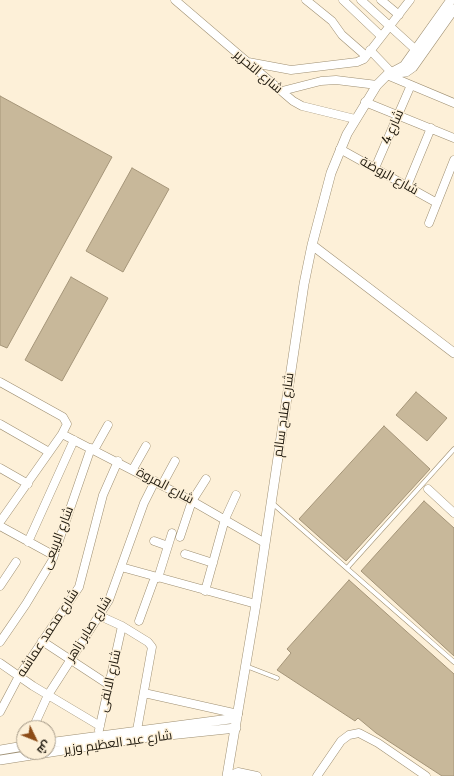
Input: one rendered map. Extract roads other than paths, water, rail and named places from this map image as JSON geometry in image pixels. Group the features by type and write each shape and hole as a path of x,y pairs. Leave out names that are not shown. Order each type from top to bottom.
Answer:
{"street":[{"name":"شارع التحرير","path":"176,0 245,61 302,106 355,119"},
{"path":"306,0 332,21 342,35 368,53 390,74 411,85 454,103"},
{"path":"343,0 381,36"},
{"path":"367,2 416,50"},
{"path":"386,2 399,15"},
{"path":"245,61 291,70 357,62 368,53 399,15 406,2"},
{"name":"شارع صلاح سالم","path":"228,776 312,245 331,173 340,149 355,119 376,85 390,74 404,66 450,3"},
{"name":"شارع صلاح سالم","path":"390,74 401,73 413,67 450,3"},
{"path":"282,91 321,81 352,81 376,85"},
{"name":"شارع 4","path":"375,168 411,85"},
{"path":"365,102 454,138"},
{"path":"407,186 430,128"},
{"name":"شارع الروضة","path":"340,149 437,203"},
{"path":"429,223 454,160"},
{"path":"312,245 454,353"},
{"path":"0,382 63,417 67,424 62,434 28,484 1,518"},
{"path":"0,424 49,452"},
{"name":"شارع الربيعى","path":"0,642 49,567 92,449 108,425"},
{"name":"شارع المروة","path":"62,434 159,483 265,543"},
{"path":"28,542 74,440"},
{"path":"132,469 146,446"},
{"name":"شارع محمد عماشه","path":"0,712 19,676 79,587 103,496 118,461"},
{"name":"شارع صابر زاهر","path":"37,720 48,695 109,600 144,503 175,461"},
{"path":"0,468 28,484"},
{"path":"180,537 192,501 206,479"},
{"path":"428,489 454,513"},
{"path":"205,591 225,519 236,494"},
{"path":"0,526 54,555"},
{"path":"139,621 157,578 172,533"},
{"path":"154,541 168,546"},
{"path":"185,554 213,563"},
{"path":"0,586 16,562"},
{"path":"121,567 256,604"},
{"path":"100,616 122,626 148,642 152,647 137,730"},
{"name":"شارع الالفى","path":"99,731 122,626"},
{"path":"42,641 109,685"},
{"path":"0,663 99,731"},
{"path":"144,692 238,716"},
{"name":"شارع عبد العظيم وزير","path":"56,742 83,738 99,731 137,730 238,716"},
{"name":"شارع عبد العظيم وزير","path":"0,760 140,738 236,728"},
{"path":"317,776 341,741 349,735 359,733 378,743 426,776"},
{"path":"83,738 81,745 84,748"},
{"path":"69,740 72,745 70,750"},
{"path":"0,750 16,747"},
{"path":"230,760 244,773"},
{"path":"228,776 238,772 257,776"}],"lane":[{"path":"347,568 454,449"},
{"path":"271,502 454,662"},
{"path":"246,666 277,678"}]}
